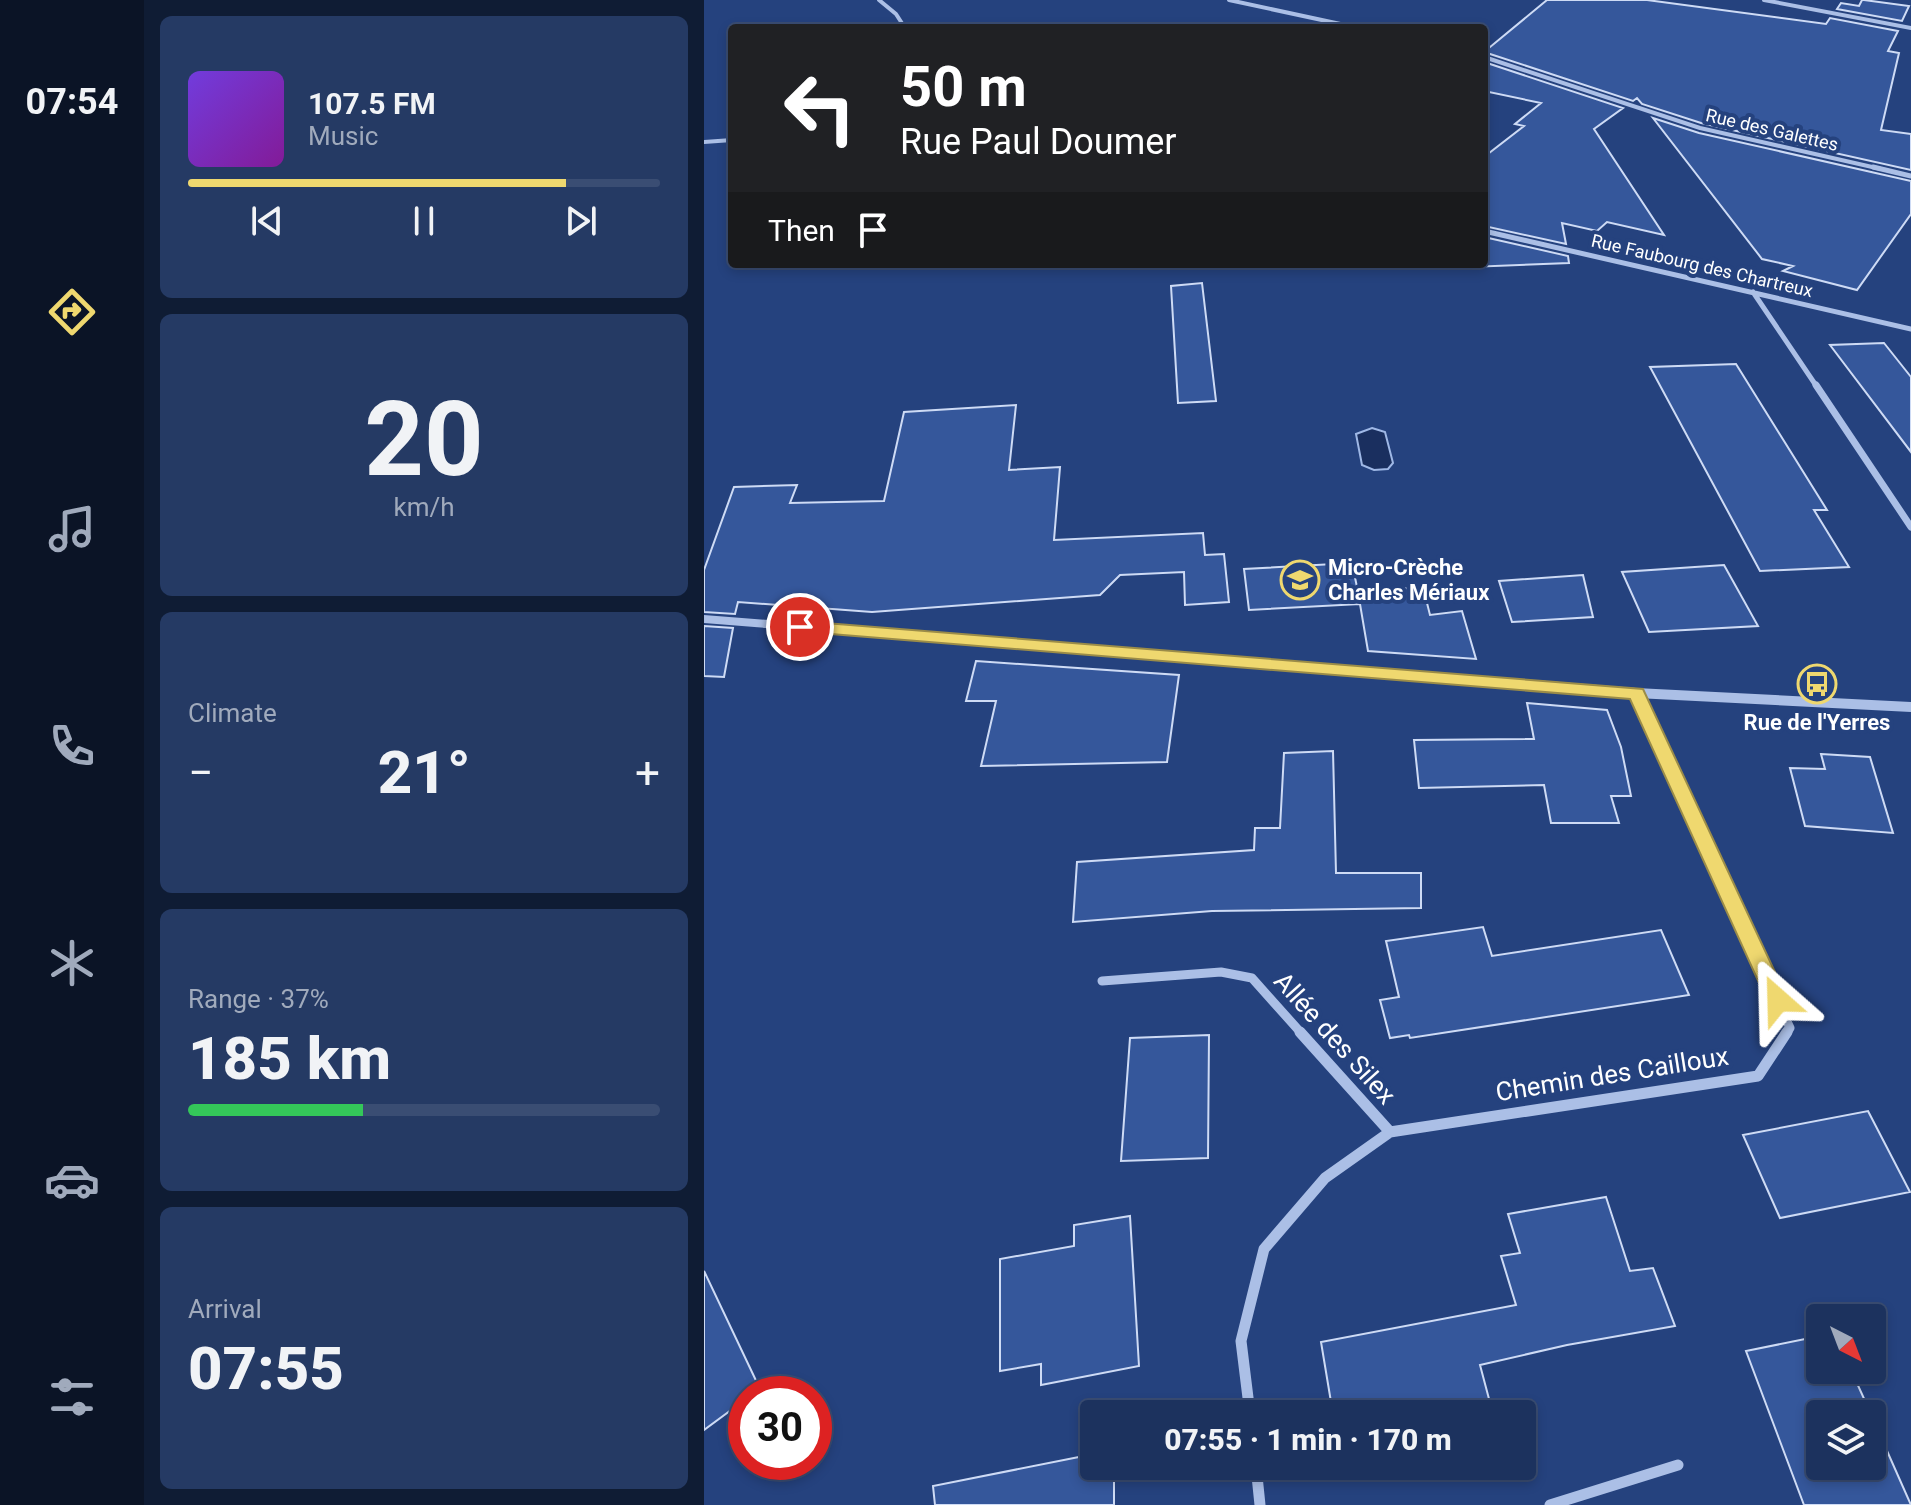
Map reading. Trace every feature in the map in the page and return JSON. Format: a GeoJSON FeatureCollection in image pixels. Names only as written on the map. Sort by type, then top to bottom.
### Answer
{"type":"FeatureCollection","features":[{"type":"Feature","properties":{"kind":"street"},"geometry":{"type":"LineString","coordinates":[[879,0],[902,24]]}},
{"type":"Feature","properties":{"kind":"street"},"geometry":{"type":"LineString","coordinates":[[1229,0],[1340,24]]}},
{"type":"Feature","properties":{"kind":"street"},"geometry":{"type":"LineString","coordinates":[[1764,0],[1911,28]]}},
{"type":"Feature","properties":{"kind":"street","name":"Rue des Galettes"},"geometry":{"type":"LineString","coordinates":[[1488,58],[1700,128],[1911,176]]}},
{"type":"Feature","properties":{"kind":"street"},"geometry":{"type":"LineString","coordinates":[[704,142],[728,140]]}},
{"type":"Feature","properties":{"kind":"street","name":"Rue Faubourg des Chartreux"},"geometry":{"type":"LineString","coordinates":[[1488,232],[1911,329]]}},
{"type":"Feature","properties":{"kind":"street"},"geometry":{"type":"LineString","coordinates":[[1752,292],[1911,527]]}},
{"type":"Feature","properties":{"kind":"street"},"geometry":{"type":"LineString","coordinates":[[704,619],[1636,693],[1911,707]]}},
{"type":"Feature","properties":{"kind":"street","name":"Chemin des Cailloux"},"geometry":{"type":"LineString","coordinates":[[1248,1400],[1241,1341],[1264,1249],[1325,1178],[1390,1132],[1758,1076],[1790,1028],[1636,693]]}},
{"type":"Feature","properties":{"kind":"street","name":"Allée des Silex"},"geometry":{"type":"LineString","coordinates":[[1102,981],[1221,972],[1252,978],[1390,1132]]}},
{"type":"Feature","properties":{"kind":"street"},"geometry":{"type":"LineString","coordinates":[[1550,1505],[1678,1465]]}},
{"type":"Feature","properties":{"kind":"street"},"geometry":{"type":"LineString","coordinates":[[1257,1480],[1260,1505]]}},
{"type":"Feature","properties":{"kind":"water"},"geometry":{"type":"Polygon","coordinates":[[[1372,428],[1385,432],[1393,463],[1388,469],[1374,470],[1362,465],[1356,434],[1372,428]]]}},
{"type":"Feature","properties":{"kind":"building"},"geometry":{"type":"Polygon","coordinates":[[[1547,0],[1647,0],[1826,24],[1830,18],[1898,31],[1888,51],[1899,53],[1881,130],[1911,134],[1911,170],[1701,123],[1642,104],[1637,98],[1633,101],[1488,53],[1488,49],[1547,0]]]}},
{"type":"Feature","properties":{"kind":"building"},"geometry":{"type":"Polygon","coordinates":[[[1862,0],[1909,6],[1902,21],[1837,9],[1841,3],[1859,6],[1862,0]]]}},
{"type":"Feature","properties":{"kind":"building"},"geometry":{"type":"Polygon","coordinates":[[[1488,63],[1623,108],[1594,129],[1664,235],[1607,222],[1597,231],[1562,223],[1566,244],[1488,227],[1488,154],[1524,126],[1515,124],[1541,103],[1488,92],[1488,63]]]}},
{"type":"Feature","properties":{"kind":"building"},"geometry":{"type":"Polygon","coordinates":[[[1653,118],[1699,133],[1911,181],[1911,214],[1857,290],[1783,271],[1793,266],[1762,259],[1653,118]]]}},
{"type":"Feature","properties":{"kind":"building"},"geometry":{"type":"Polygon","coordinates":[[[1488,238],[1568,256],[1569,263],[1488,266],[1488,238]]]}},
{"type":"Feature","properties":{"kind":"building"},"geometry":{"type":"Polygon","coordinates":[[[1202,283],[1216,401],[1178,403],[1171,286],[1202,283]]]}},
{"type":"Feature","properties":{"kind":"building"},"geometry":{"type":"Polygon","coordinates":[[[1884,343],[1911,377],[1911,452],[1830,345],[1884,343]]]}},
{"type":"Feature","properties":{"kind":"building"},"geometry":{"type":"Polygon","coordinates":[[[1736,364],[1827,510],[1814,510],[1849,567],[1760,571],[1650,367],[1736,364]]]}},
{"type":"Feature","properties":{"kind":"building"},"geometry":{"type":"Polygon","coordinates":[[[1016,405],[1009,470],[1060,467],[1054,540],[1203,533],[1205,555],[1224,554],[1229,602],[1185,605],[1184,572],[1120,575],[1100,595],[872,612],[738,602],[735,614],[704,612],[704,570],[734,487],[797,485],[790,503],[884,501],[904,412],[1016,405]]]}},
{"type":"Feature","properties":{"kind":"building"},"geometry":{"type":"Polygon","coordinates":[[[1352,563],[1358,592],[1423,587],[1430,615],[1462,611],[1476,659],[1368,651],[1360,604],[1249,610],[1244,569],[1352,563]]]}},
{"type":"Feature","properties":{"kind":"building"},"geometry":{"type":"Polygon","coordinates":[[[1724,565],[1758,626],[1649,632],[1622,572],[1724,565]]]}},
{"type":"Feature","properties":{"kind":"building"},"geometry":{"type":"Polygon","coordinates":[[[1583,575],[1593,617],[1512,622],[1499,581],[1583,575]]]}},
{"type":"Feature","properties":{"kind":"building"},"geometry":{"type":"Polygon","coordinates":[[[704,626],[733,628],[724,677],[704,676],[704,626]]]}},
{"type":"Feature","properties":{"kind":"building"},"geometry":{"type":"Polygon","coordinates":[[[976,661],[1179,675],[1167,762],[981,766],[996,701],[966,701],[976,661]]]}},
{"type":"Feature","properties":{"kind":"building"},"geometry":{"type":"Polygon","coordinates":[[[1527,703],[1607,710],[1621,747],[1631,796],[1611,796],[1619,823],[1551,823],[1544,785],[1419,788],[1414,740],[1534,739],[1527,703]]]}},
{"type":"Feature","properties":{"kind":"building"},"geometry":{"type":"Polygon","coordinates":[[[1333,751],[1336,873],[1421,873],[1421,908],[1212,911],[1073,922],[1077,862],[1254,850],[1255,828],[1280,828],[1284,753],[1333,751]]]}},
{"type":"Feature","properties":{"kind":"building"},"geometry":{"type":"Polygon","coordinates":[[[1821,754],[1870,757],[1893,833],[1805,826],[1790,768],[1825,769],[1821,754]]]}},
{"type":"Feature","properties":{"kind":"building"},"geometry":{"type":"Polygon","coordinates":[[[1483,927],[1492,956],[1661,930],[1689,995],[1410,1038],[1409,1035],[1390,1038],[1380,1000],[1399,997],[1386,941],[1483,927]]]}},
{"type":"Feature","properties":{"kind":"building"},"geometry":{"type":"Polygon","coordinates":[[[1209,1035],[1208,1158],[1121,1161],[1130,1038],[1209,1035]]]}},
{"type":"Feature","properties":{"kind":"building"},"geometry":{"type":"Polygon","coordinates":[[[1868,1111],[1910,1192],[1780,1218],[1743,1135],[1868,1111]]]}},
{"type":"Feature","properties":{"kind":"building"},"geometry":{"type":"Polygon","coordinates":[[[1606,1197],[1630,1271],[1653,1268],[1675,1326],[1567,1345],[1480,1365],[1489,1400],[1331,1400],[1321,1342],[1516,1305],[1501,1256],[1520,1253],[1508,1214],[1606,1197]]]}},
{"type":"Feature","properties":{"kind":"building"},"geometry":{"type":"Polygon","coordinates":[[[1130,1216],[1139,1366],[1041,1385],[1041,1364],[1000,1371],[1000,1259],[1074,1246],[1074,1225],[1130,1216]]]}},
{"type":"Feature","properties":{"kind":"building"},"geometry":{"type":"Polygon","coordinates":[[[704,1271],[754,1376],[728,1376],[728,1412],[704,1430],[704,1271]]]}},
{"type":"Feature","properties":{"kind":"building"},"geometry":{"type":"Polygon","coordinates":[[[1806,1339],[1806,1384],[1857,1384],[1865,1400],[1806,1400],[1806,1480],[1886,1480],[1886,1449],[1911,1505],[1804,1505],[1746,1351],[1806,1339]]]}},
{"type":"Feature","properties":{"kind":"building"},"geometry":{"type":"Polygon","coordinates":[[[1080,1457],[1080,1480],[1114,1480],[1114,1505],[935,1505],[933,1486],[1080,1457]]]}},
{"type":"Feature","properties":{"kind":"place","name":"Micro-Crèche Charles Mériaux"},"geometry":{"type":"Point","coordinates":[1300,580]}},
{"type":"Feature","properties":{"kind":"place","name":"Rue de l'Yerres"},"geometry":{"type":"Point","coordinates":[1817,684]}},
{"type":"Feature","properties":{"kind":"route"},"geometry":{"type":"LineString","coordinates":[[800,627],[1636,693],[1778,1000]]}}]}
